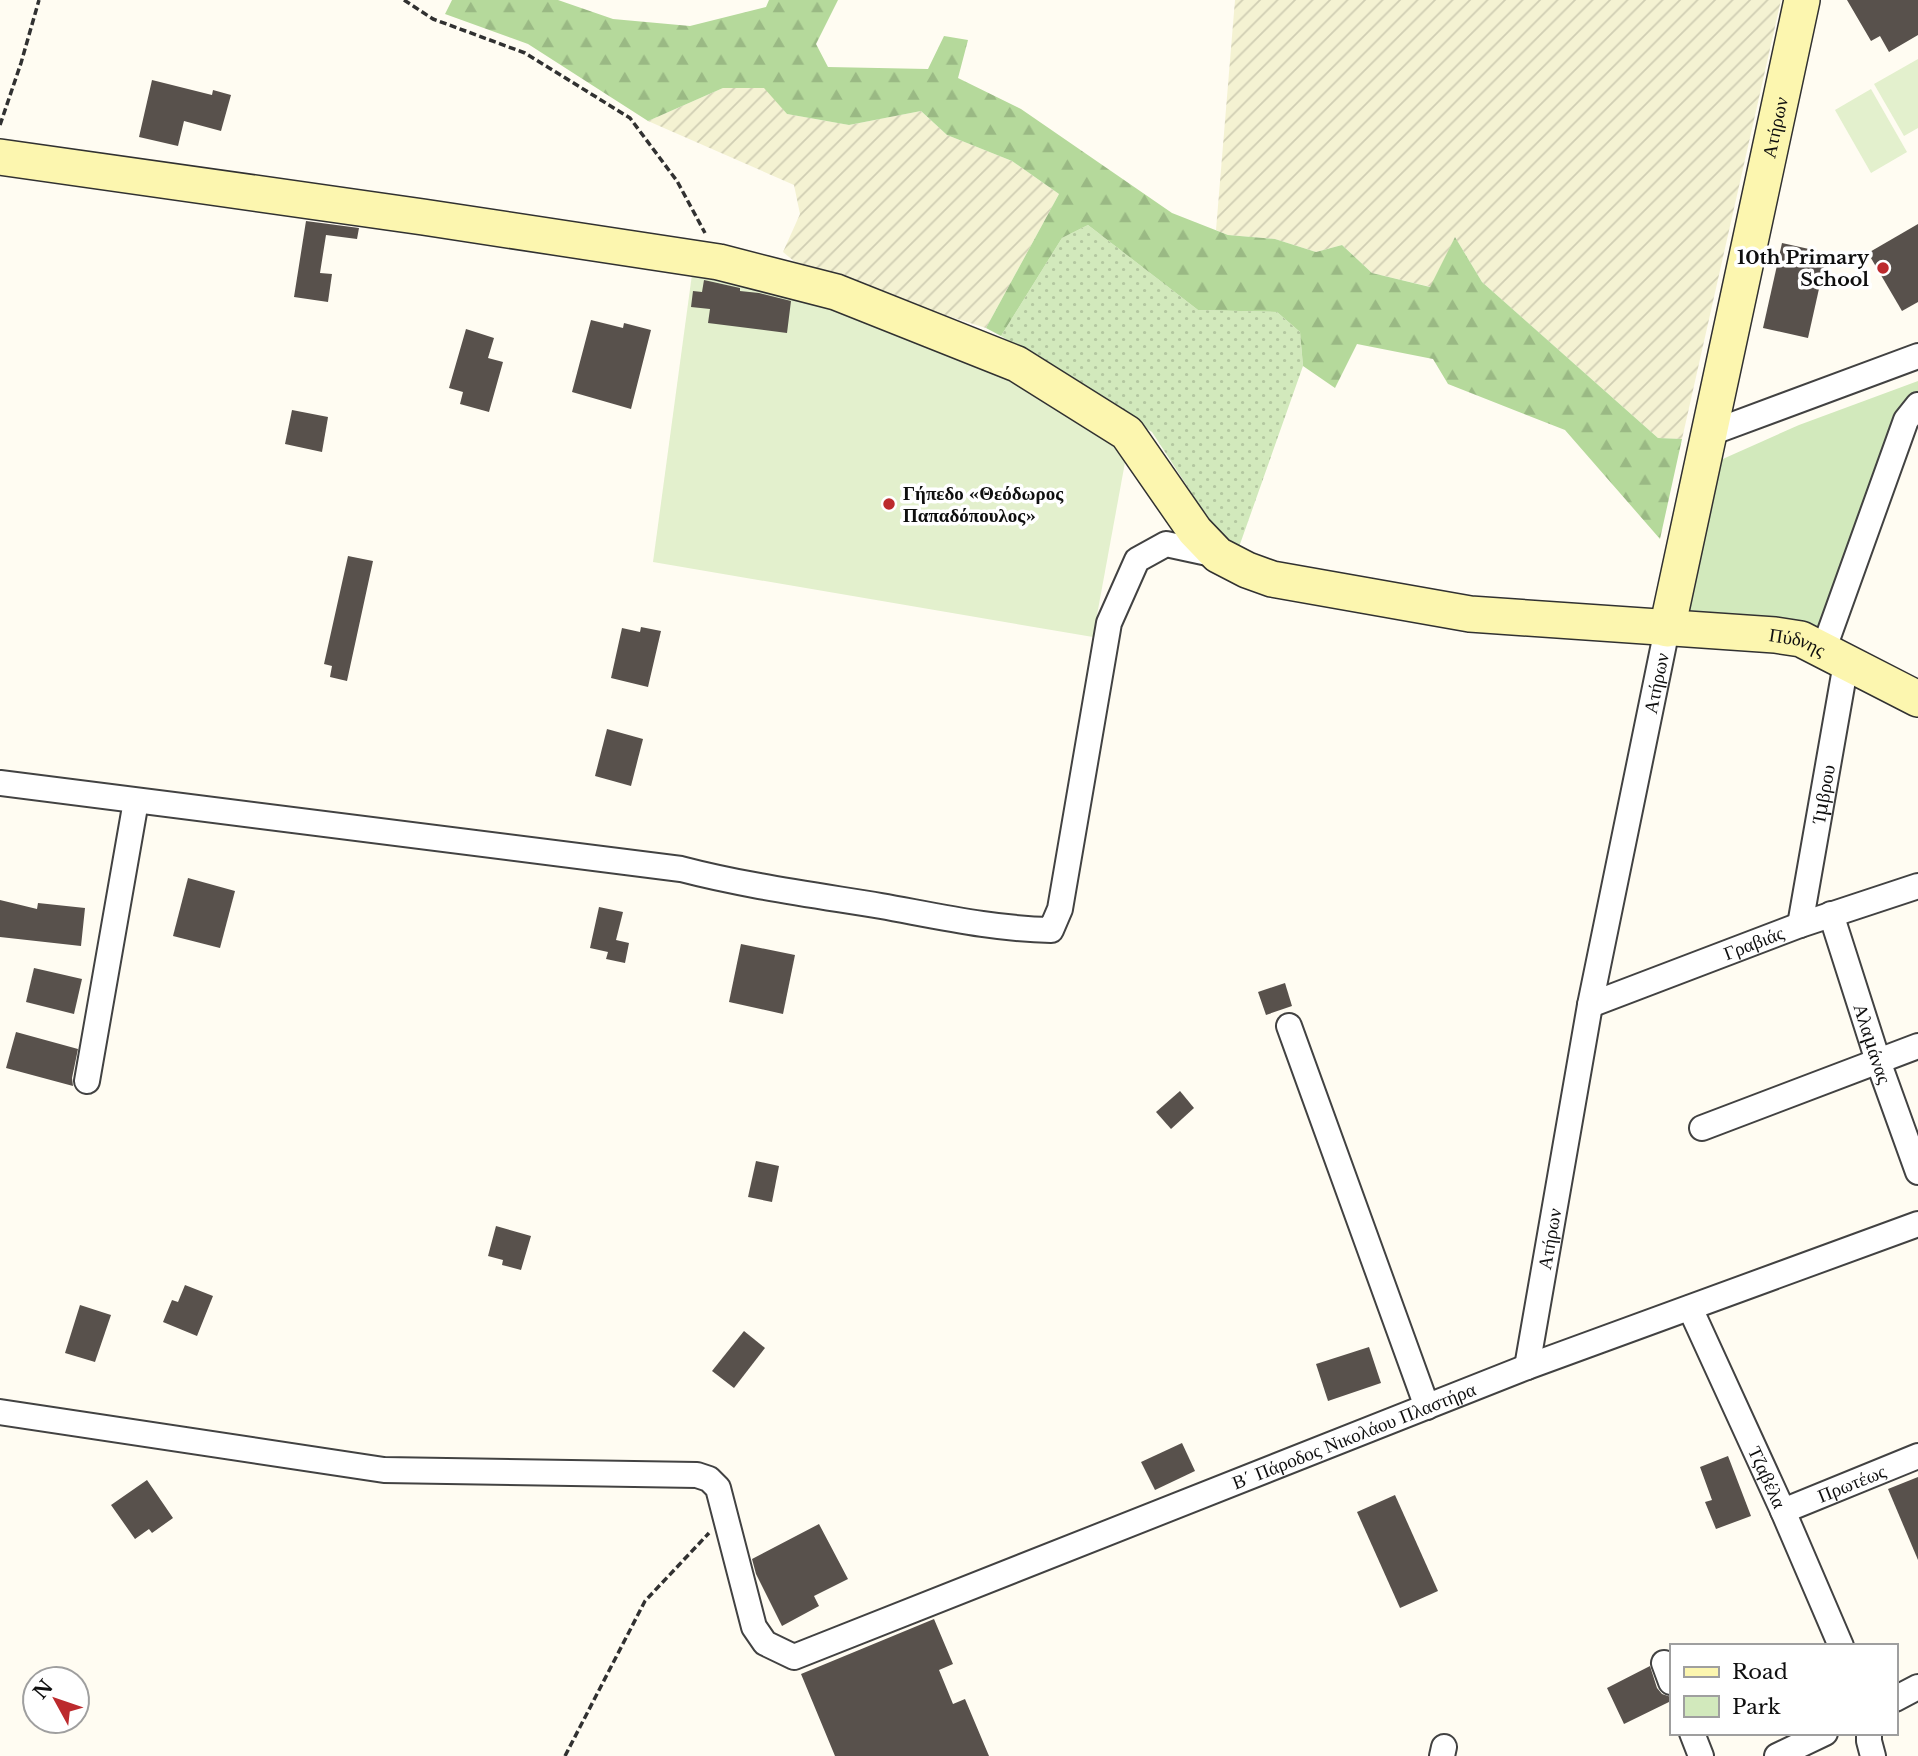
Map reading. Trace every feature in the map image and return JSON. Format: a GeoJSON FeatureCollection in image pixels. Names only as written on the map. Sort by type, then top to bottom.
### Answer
{"type":"FeatureCollection","features":[{"type":"Feature","properties":{"kind":"street","name":"Ατήρων"},"geometry":{"type":"LineString","coordinates":[[1527,1367],[1590,1005],[1667,628],[1802,0]]}},
{"type":"Feature","properties":{"kind":"street","name":"Πύδνης"},"geometry":{"type":"LineString","coordinates":[[0,157],[719,262],[836,292],[1017,364],[1127,433],[1195,531],[1218,555],[1247,570],[1272,579],[1470,614],[1801,639],[1918,699]]}},
{"type":"Feature","properties":{"kind":"street"},"geometry":{"type":"LineString","coordinates":[[1708,434],[1918,356]]}},
{"type":"Feature","properties":{"kind":"street","name":"Ίμβρου"},"geometry":{"type":"LineString","coordinates":[[1800,925],[1835,657],[1906,420],[1918,405]]}},
{"type":"Feature","properties":{"kind":"street"},"geometry":{"type":"LineString","coordinates":[[0,783],[681,869],[720,879],[977,923],[1017,929],[1051,930],[1060,909],[1094,702],[1109,623],[1114,610],[1137,560],[1166,544],[1218,555]]}},
{"type":"Feature","properties":{"kind":"street"},"geometry":{"type":"LineString","coordinates":[[87,1081],[136,801]]}},
{"type":"Feature","properties":{"kind":"street","name":"Γραβιάς"},"geometry":{"type":"LineString","coordinates":[[1590,1005],[1800,925],[1918,886]]}},
{"type":"Feature","properties":{"kind":"street","name":"Αλαμάνας"},"geometry":{"type":"LineString","coordinates":[[1831,914],[1878,1061],[1918,1172]]}},
{"type":"Feature","properties":{"kind":"street"},"geometry":{"type":"LineString","coordinates":[[1289,1026],[1427,1406]]}},
{"type":"Feature","properties":{"kind":"street"},"geometry":{"type":"LineString","coordinates":[[1702,1128],[1918,1046]]}},
{"type":"Feature","properties":{"kind":"street","name":"Β΄ Πάροδος Νικολάου Πλαστήρα"},"geometry":{"type":"LineString","coordinates":[[726,1516],[754,1628],[765,1643],[794,1657],[1527,1367],[1918,1224]]}},
{"type":"Feature","properties":{"kind":"street","name":"Τζαβέλα"},"geometry":{"type":"LineString","coordinates":[[1690,1308],[1840,1644]]}},
{"type":"Feature","properties":{"kind":"street"},"geometry":{"type":"LineString","coordinates":[[0,1412],[384,1470],[697,1475],[709,1479],[718,1488],[726,1516]]}},
{"type":"Feature","properties":{"kind":"street","name":"Πρωτέως"},"geometry":{"type":"LineString","coordinates":[[1783,1511],[1918,1457]]}},
{"type":"Feature","properties":{"kind":"street"},"geometry":{"type":"LineString","coordinates":[[1897,1698],[1918,1687]]}},
{"type":"Feature","properties":{"kind":"street"},"geometry":{"type":"LineString","coordinates":[[1693,1735],[1701,1756]]}},
{"type":"Feature","properties":{"kind":"street"},"geometry":{"type":"LineString","coordinates":[[1777,1756],[1821,1735]]}},
{"type":"Feature","properties":{"kind":"street"},"geometry":{"type":"LineString","coordinates":[[1869,1735],[1873,1756]]}},
{"type":"Feature","properties":{"kind":"path"},"geometry":{"type":"LineString","coordinates":[[0,125],[39,0]]}},
{"type":"Feature","properties":{"kind":"path"},"geometry":{"type":"LineString","coordinates":[[404,0],[433,19],[525,53],[630,118],[677,181],[719,262]]}},
{"type":"Feature","properties":{"kind":"path"},"geometry":{"type":"LineString","coordinates":[[565,1756],[645,1601],[726,1516]]}},
{"type":"Feature","properties":{"kind":"shaded area"},"geometry":{"type":"Polygon","coordinates":[[[1235,0],[1781,0],[1682,439],[1658,438],[1482,282],[1455,237],[1431,287],[1372,273],[1342,245],[1316,252],[1275,239],[1228,235],[1216,230],[1235,0]]]}},
{"type":"Feature","properties":{"kind":"shaded area"},"geometry":{"type":"Polygon","coordinates":[[[723,88],[765,88],[787,114],[849,125],[921,111],[947,135],[1012,161],[1059,194],[986,328],[807,272],[783,252],[800,214],[794,185],[648,121],[723,88]]]}},
{"type":"Feature","properties":{"kind":"green space"},"geometry":{"type":"Polygon","coordinates":[[[452,0],[558,0],[613,19],[690,26],[766,7],[769,0],[838,0],[816,44],[828,67],[928,69],[944,36],[968,40],[958,78],[1021,109],[1172,213],[1228,235],[1275,239],[1316,252],[1342,245],[1372,273],[1430,287],[1455,237],[1482,282],[1658,438],[1682,439],[1660,539],[1565,430],[1448,384],[1433,359],[1357,344],[1335,388],[1303,366],[1300,332],[1277,312],[1198,310],[1088,225],[1062,238],[1001,336],[986,328],[1059,194],[1012,161],[947,135],[921,111],[849,125],[787,114],[764,88],[723,88],[648,121],[528,44],[445,14],[452,0]]]}},
{"type":"Feature","properties":{"kind":"green space"},"geometry":{"type":"Polygon","coordinates":[[[1918,59],[1918,128],[1904,136],[1874,84],[1918,59]]]}},
{"type":"Feature","properties":{"kind":"green space"},"geometry":{"type":"Polygon","coordinates":[[[1871,89],[1907,152],[1871,173],[1835,110],[1871,89]]]}},
{"type":"Feature","properties":{"kind":"green space"},"geometry":{"type":"Polygon","coordinates":[[[1088,225],[1198,310],[1277,312],[1300,332],[1303,366],[1239,547],[1213,526],[1152,432],[1001,336],[1062,238],[1088,225]]]}},
{"type":"Feature","properties":{"kind":"green space","name":"Γήπεδο «Θεόδωρος Παπαδόπουλος»"},"geometry":{"type":"Polygon","coordinates":[[[693,267],[744,274],[1012,369],[1128,446],[1093,637],[653,562],[693,267]]]}},
{"type":"Feature","properties":{"kind":"green space"},"geometry":{"type":"Polygon","coordinates":[[[1918,381],[1918,398],[1822,641],[1681,615],[1716,462],[1799,425],[1918,381]]]}},
{"type":"Feature","properties":{"kind":"building"},"geometry":{"type":"Polygon","coordinates":[[[1847,0],[1918,0],[1918,35],[1889,52],[1880,36],[1871,41],[1847,0]]]}},
{"type":"Feature","properties":{"kind":"building"},"geometry":{"type":"Polygon","coordinates":[[[152,80],[212,95],[213,90],[231,95],[221,131],[184,121],[178,146],[139,137],[152,80]]]}},
{"type":"Feature","properties":{"kind":"building"},"geometry":{"type":"Polygon","coordinates":[[[306,221],[359,228],[357,239],[326,235],[320,273],[332,274],[328,302],[294,297],[306,221]]]}},
{"type":"Feature","properties":{"kind":"building"},"geometry":{"type":"Polygon","coordinates":[[[1918,224],[1918,302],[1902,311],[1868,253],[1918,224]]]}},
{"type":"Feature","properties":{"kind":"building"},"geometry":{"type":"Polygon","coordinates":[[[1782,243],[1827,253],[1808,338],[1763,328],[1782,243]]]}},
{"type":"Feature","properties":{"kind":"building"},"geometry":{"type":"Polygon","coordinates":[[[704,280],[740,288],[740,291],[791,301],[787,333],[708,323],[710,309],[691,307],[693,291],[702,292],[704,280]]]}},
{"type":"Feature","properties":{"kind":"building"},"geometry":{"type":"Polygon","coordinates":[[[591,320],[623,328],[624,323],[651,330],[631,409],[572,392],[591,320]]]}},
{"type":"Feature","properties":{"kind":"building"},"geometry":{"type":"Polygon","coordinates":[[[466,329],[494,338],[488,358],[503,362],[489,412],[460,404],[463,392],[449,388],[466,329]]]}},
{"type":"Feature","properties":{"kind":"building"},"geometry":{"type":"Polygon","coordinates":[[[292,410],[328,417],[322,452],[285,444],[292,410]]]}},
{"type":"Feature","properties":{"kind":"building"},"geometry":{"type":"Polygon","coordinates":[[[348,556],[373,561],[347,681],[330,677],[332,666],[324,664],[348,556]]]}},
{"type":"Feature","properties":{"kind":"building"},"geometry":{"type":"Polygon","coordinates":[[[641,627],[661,631],[648,687],[611,678],[622,628],[640,632],[641,627]]]}},
{"type":"Feature","properties":{"kind":"building"},"geometry":{"type":"Polygon","coordinates":[[[607,729],[643,739],[631,786],[595,776],[607,729]]]}},
{"type":"Feature","properties":{"kind":"building"},"geometry":{"type":"Polygon","coordinates":[[[188,878],[235,891],[220,948],[173,936],[188,878]]]}},
{"type":"Feature","properties":{"kind":"building"},"geometry":{"type":"Polygon","coordinates":[[[0,900],[37,909],[38,903],[85,908],[81,946],[0,937],[0,900]]]}},
{"type":"Feature","properties":{"kind":"building"},"geometry":{"type":"Polygon","coordinates":[[[599,907],[623,912],[616,940],[629,943],[625,963],[606,959],[608,952],[590,948],[599,907]]]}},
{"type":"Feature","properties":{"kind":"building"},"geometry":{"type":"Polygon","coordinates":[[[741,944],[795,955],[783,1014],[729,1002],[741,944]]]}},
{"type":"Feature","properties":{"kind":"building"},"geometry":{"type":"Polygon","coordinates":[[[34,968],[82,979],[74,1014],[26,1002],[34,968]]]}},
{"type":"Feature","properties":{"kind":"building"},"geometry":{"type":"Polygon","coordinates":[[[1285,983],[1292,1006],[1266,1015],[1258,992],[1285,983]]]}},
{"type":"Feature","properties":{"kind":"building"},"geometry":{"type":"Polygon","coordinates":[[[16,1032],[78,1049],[73,1086],[6,1068],[16,1032]]]}},
{"type":"Feature","properties":{"kind":"building"},"geometry":{"type":"Polygon","coordinates":[[[1180,1091],[1194,1108],[1171,1129],[1156,1112],[1180,1091]]]}},
{"type":"Feature","properties":{"kind":"building"},"geometry":{"type":"Polygon","coordinates":[[[756,1161],[779,1166],[772,1202],[748,1197],[756,1161]]]}},
{"type":"Feature","properties":{"kind":"building"},"geometry":{"type":"Polygon","coordinates":[[[496,1226],[531,1236],[521,1270],[502,1265],[503,1260],[488,1256],[496,1226]]]}},
{"type":"Feature","properties":{"kind":"building"},"geometry":{"type":"Polygon","coordinates":[[[185,1285],[213,1296],[197,1336],[163,1322],[172,1300],[178,1302],[185,1285]]]}},
{"type":"Feature","properties":{"kind":"building"},"geometry":{"type":"Polygon","coordinates":[[[80,1305],[111,1315],[95,1362],[65,1353],[80,1305]]]}},
{"type":"Feature","properties":{"kind":"building"},"geometry":{"type":"Polygon","coordinates":[[[744,1331],[765,1348],[734,1388],[712,1371],[744,1331]]]}},
{"type":"Feature","properties":{"kind":"building"},"geometry":{"type":"Polygon","coordinates":[[[1369,1347],[1381,1383],[1328,1401],[1316,1364],[1369,1347]]]}},
{"type":"Feature","properties":{"kind":"building"},"geometry":{"type":"Polygon","coordinates":[[[1182,1443],[1195,1471],[1155,1490],[1141,1462],[1182,1443]]]}},
{"type":"Feature","properties":{"kind":"building"},"geometry":{"type":"Polygon","coordinates":[[[1728,1456],[1751,1516],[1716,1529],[1705,1502],[1712,1500],[1700,1467],[1728,1456]]]}},
{"type":"Feature","properties":{"kind":"building"},"geometry":{"type":"Polygon","coordinates":[[[1918,1477],[1918,1560],[1888,1489],[1918,1477]]]}},
{"type":"Feature","properties":{"kind":"building"},"geometry":{"type":"Polygon","coordinates":[[[147,1480],[173,1518],[152,1533],[149,1529],[135,1539],[111,1505],[147,1480]]]}},
{"type":"Feature","properties":{"kind":"building"},"geometry":{"type":"Polygon","coordinates":[[[1395,1495],[1438,1591],[1400,1608],[1357,1512],[1395,1495]]]}},
{"type":"Feature","properties":{"kind":"building"},"geometry":{"type":"Polygon","coordinates":[[[819,1524],[848,1579],[814,1596],[819,1606],[782,1626],[756,1574],[752,1559],[819,1524]]]}},
{"type":"Feature","properties":{"kind":"building"},"geometry":{"type":"Polygon","coordinates":[[[934,1619],[953,1664],[939,1670],[953,1704],[965,1699],[989,1756],[835,1756],[801,1674],[934,1619]]]}},
{"type":"Feature","properties":{"kind":"building"},"geometry":{"type":"Polygon","coordinates":[[[1650,1666],[1657,1688],[1662,1694],[1670,1697],[1670,1701],[1624,1724],[1607,1688],[1650,1666]]]}},
{"type":"Feature","properties":{"kind":"place","name":"10th Primary School"},"geometry":{"type":"Point","coordinates":[1883,268]}},
{"type":"Feature","properties":{"kind":"place","name":"Γήπεδο «Θεόδωρος Παπαδόπουλος»"},"geometry":{"type":"Point","coordinates":[889,504]}}]}
